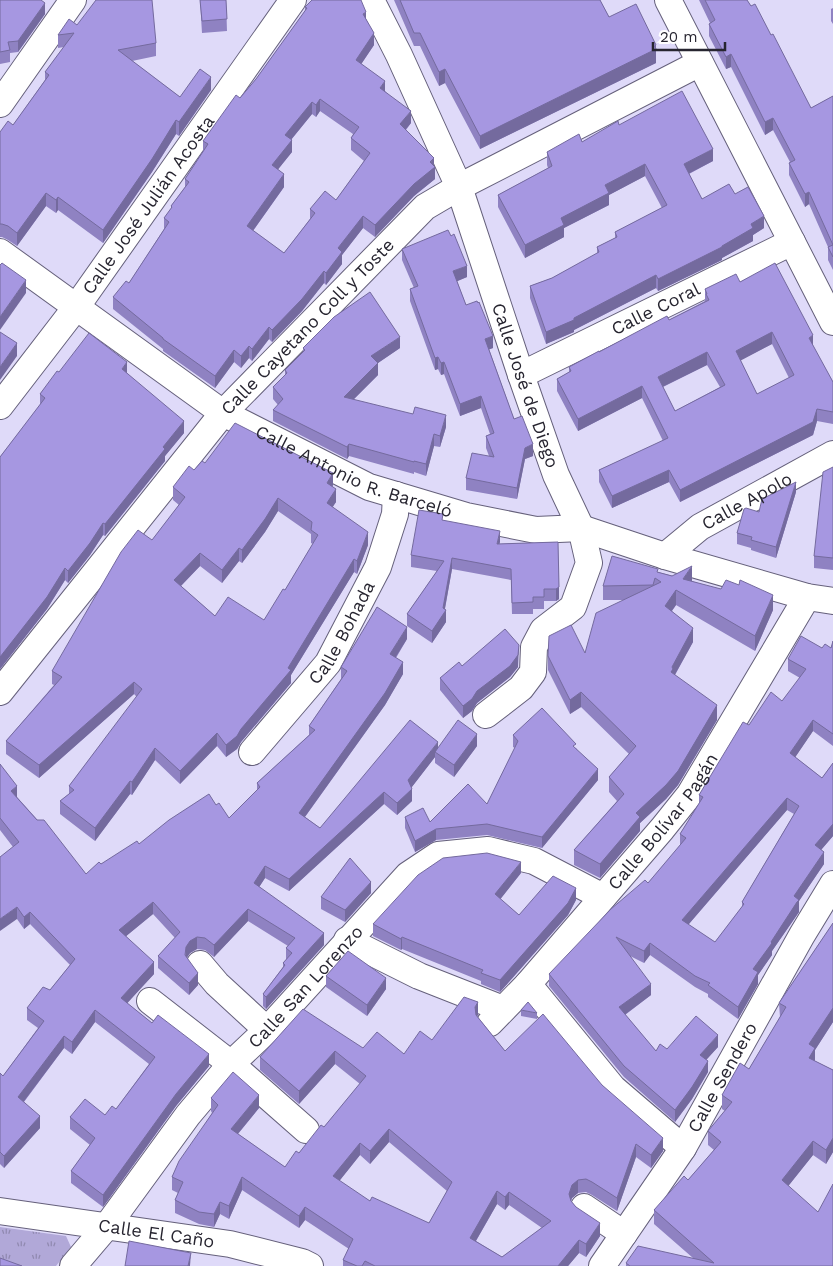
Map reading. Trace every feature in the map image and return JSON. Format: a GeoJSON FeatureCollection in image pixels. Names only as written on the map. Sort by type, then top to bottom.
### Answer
{"type":"FeatureCollection","features":[{"type":"Feature","properties":{"kind":"street"},"geometry":{"type":"LineString","coordinates":[[0,104],[73,0]]}},
{"type":"Feature","properties":{"kind":"street","name":"Calle José Julián Acosta"},"geometry":{"type":"LineString","coordinates":[[0,406],[77,306],[293,0]]}},
{"type":"Feature","properties":{"kind":"street","name":"Calle José de Diego"},"geometry":{"type":"LineString","coordinates":[[371,0],[399,55],[459,186],[520,376],[556,475],[581,528],[589,563],[573,607],[543,630],[534,647],[533,672],[521,688],[486,715]]}},
{"type":"Feature","properties":{"kind":"street"},"geometry":{"type":"LineString","coordinates":[[668,0],[833,322]]}},
{"type":"Feature","properties":{"kind":"street","name":"Calle Cayetano Coll y Toste"},"geometry":{"type":"LineString","coordinates":[[0,692],[224,413],[425,207],[459,186],[700,63]]}},
{"type":"Feature","properties":{"kind":"street","name":"Calle Coral"},"geometry":{"type":"LineString","coordinates":[[520,376],[792,242]]}},
{"type":"Feature","properties":{"kind":"street","name":"Calle Antonio R. Barceló"},"geometry":{"type":"LineString","coordinates":[[0,252],[224,413],[369,487],[466,516],[536,530],[581,528]]}},
{"type":"Feature","properties":{"kind":"street","name":"Calle Apolo"},"geometry":{"type":"LineString","coordinates":[[665,556],[700,527],[833,454]]}},
{"type":"Feature","properties":{"kind":"street","name":"Calle Bohada"},"geometry":{"type":"LineString","coordinates":[[252,752],[328,663],[378,568],[395,514],[396,494]]}},
{"type":"Feature","properties":{"kind":"street"},"geometry":{"type":"LineString","coordinates":[[581,528],[665,556],[807,597],[833,601]]}},
{"type":"Feature","properties":{"kind":"street","name":"Calle Bolívar Pagán"},"geometry":{"type":"LineString","coordinates":[[347,940],[496,1016],[528,984],[690,794],[807,597]]}},
{"type":"Feature","properties":{"kind":"street","name":"Calle San Lorenzo"},"geometry":{"type":"LineString","coordinates":[[77,1265],[188,1115],[231,1064],[267,1030],[408,875],[438,855],[488,850],[534,862],[603,897]]}},
{"type":"Feature","properties":{"kind":"street","name":"Calle Sendero"},"geometry":{"type":"LineString","coordinates":[[602,1266],[684,1148],[802,935],[833,884]]}},
{"type":"Feature","properties":{"kind":"street"},"geometry":{"type":"LineString","coordinates":[[200,964],[217,984],[267,1030]]}},
{"type":"Feature","properties":{"kind":"street"},"geometry":{"type":"LineString","coordinates":[[528,984],[613,1088],[684,1148]]}},
{"type":"Feature","properties":{"kind":"street"},"geometry":{"type":"LineString","coordinates":[[150,1001],[231,1064],[306,1130]]}},
{"type":"Feature","properties":{"kind":"street"},"geometry":{"type":"LineString","coordinates":[[584,1207],[624,1234]]}},
{"type":"Feature","properties":{"kind":"street","name":"Calle El Caño"},"geometry":{"type":"LineString","coordinates":[[0,1211],[230,1244],[302,1262],[310,1266]]}},
{"type":"Feature","properties":{"kind":"green space"},"geometry":{"type":"Polygon","coordinates":[[[0,1227],[66,1236],[71,1247],[56,1266],[11,1266],[0,1263],[0,1227]]]}},
{"type":"Feature","properties":{"kind":"building"},"geometry":{"type":"Polygon","coordinates":[[[0,0],[41,0],[45,3],[18,41],[8,42],[10,50],[0,52],[0,0]]]}},
{"type":"Feature","properties":{"kind":"building"},"geometry":{"type":"Polygon","coordinates":[[[96,0],[152,0],[156,43],[118,50],[180,97],[200,69],[211,77],[179,122],[176,120],[152,159],[103,230],[58,197],[56,200],[46,193],[17,233],[8,226],[0,224],[0,132],[8,121],[13,125],[49,75],[45,72],[74,33],[58,35],[69,19],[77,25],[96,0]]]}},
{"type":"Feature","properties":{"kind":"building"},"geometry":{"type":"Polygon","coordinates":[[[200,0],[226,0],[227,19],[202,21],[200,0]]]}},
{"type":"Feature","properties":{"kind":"building"},"geometry":{"type":"Polygon","coordinates":[[[312,0],[361,0],[366,12],[363,14],[374,33],[356,60],[385,81],[380,88],[411,111],[400,124],[434,158],[430,162],[435,167],[414,184],[375,225],[363,216],[338,248],[342,252],[302,299],[272,330],[269,327],[252,349],[249,346],[241,356],[234,350],[215,376],[163,339],[113,297],[126,281],[129,283],[169,222],[164,218],[189,182],[185,179],[208,144],[203,141],[236,95],[240,98],[256,79],[307,8],[305,7],[312,0]],[[320,99],[316,105],[312,102],[285,135],[292,140],[272,165],[284,174],[247,226],[284,253],[315,213],[310,209],[325,191],[336,200],[370,153],[351,138],[359,127],[320,99]]]}},
{"type":"Feature","properties":{"kind":"building"},"geometry":{"type":"Polygon","coordinates":[[[400,0],[600,0],[609,17],[636,4],[656,45],[656,49],[480,136],[445,69],[439,72],[420,33],[414,33],[400,0]]]}},
{"type":"Feature","properties":{"kind":"building"},"geometry":{"type":"Polygon","coordinates":[[[705,0],[747,0],[751,6],[755,4],[771,35],[773,34],[811,108],[833,96],[833,245],[809,192],[805,194],[789,163],[795,160],[773,118],[765,122],[731,54],[726,57],[709,24],[715,20],[705,0]]]}},
{"type":"Feature","properties":{"kind":"building"},"geometry":{"type":"Polygon","coordinates":[[[682,91],[713,149],[684,164],[702,199],[729,184],[735,194],[748,187],[764,216],[751,224],[753,228],[722,247],[658,279],[656,275],[574,318],[574,320],[546,332],[530,286],[552,278],[599,252],[597,247],[617,237],[615,232],[667,205],[645,164],[605,185],[609,193],[561,218],[564,225],[525,245],[498,195],[552,166],[547,152],[579,134],[582,142],[618,121],[619,125],[682,91]]]}},
{"type":"Feature","properties":{"kind":"building"},"geometry":{"type":"Polygon","coordinates":[[[448,230],[451,236],[454,234],[467,266],[453,271],[466,305],[479,302],[493,336],[485,339],[514,419],[522,416],[533,444],[525,448],[517,488],[466,478],[472,453],[494,457],[486,436],[494,433],[481,396],[460,404],[444,362],[441,363],[438,357],[435,358],[410,289],[418,286],[402,249],[448,230]]]}},
{"type":"Feature","properties":{"kind":"building"},"geometry":{"type":"Polygon","coordinates":[[[833,245],[833,257],[828,247],[833,245]]]}},
{"type":"Feature","properties":{"kind":"building"},"geometry":{"type":"Polygon","coordinates":[[[2,263],[26,280],[0,317],[0,265],[2,263]]]}},
{"type":"Feature","properties":{"kind":"building"},"geometry":{"type":"Polygon","coordinates":[[[775,263],[813,335],[809,338],[833,382],[833,412],[817,409],[813,422],[680,490],[669,470],[612,496],[599,470],[668,438],[642,386],[578,419],[557,379],[571,371],[569,367],[599,351],[667,316],[669,320],[709,300],[705,289],[736,274],[740,282],[775,263]],[[772,332],[736,351],[757,394],[794,375],[772,332]],[[707,352],[658,377],[675,411],[725,385],[707,352]]]}},
{"type":"Feature","properties":{"kind":"building"},"geometry":{"type":"Polygon","coordinates":[[[370,292],[400,337],[371,356],[378,363],[344,397],[413,414],[415,407],[446,415],[440,436],[434,434],[426,464],[349,444],[347,447],[273,410],[283,399],[273,387],[287,373],[285,370],[305,350],[303,348],[334,317],[370,292]]]}},
{"type":"Feature","properties":{"kind":"building"},"geometry":{"type":"Polygon","coordinates":[[[0,332],[17,343],[0,367],[0,332]]]}},
{"type":"Feature","properties":{"kind":"building"},"geometry":{"type":"Polygon","coordinates":[[[89,333],[127,362],[122,369],[184,421],[163,447],[165,449],[105,524],[103,523],[68,571],[65,568],[47,597],[0,657],[0,457],[45,398],[40,394],[89,333]]]}},
{"type":"Feature","properties":{"kind":"building"},"geometry":{"type":"Polygon","coordinates":[[[235,423],[333,473],[327,483],[336,489],[327,503],[368,532],[357,561],[354,559],[288,668],[291,670],[237,736],[226,745],[217,733],[180,771],[155,748],[132,782],[130,781],[95,828],[60,801],[74,790],[69,786],[142,689],[134,682],[39,765],[6,741],[62,677],[52,671],[121,552],[138,530],[152,540],[185,497],[173,487],[189,466],[194,470],[202,461],[205,463],[235,423]],[[278,498],[242,550],[239,548],[222,570],[200,553],[174,580],[215,616],[228,597],[264,620],[283,589],[285,590],[318,535],[311,530],[312,522],[278,498]]]}},
{"type":"Feature","properties":{"kind":"building"},"geometry":{"type":"Polygon","coordinates":[[[833,467],[833,558],[814,556],[823,472],[833,467]]]}},
{"type":"Feature","properties":{"kind":"building"},"geometry":{"type":"Polygon","coordinates":[[[796,482],[776,547],[751,540],[752,537],[737,533],[744,509],[759,512],[762,499],[796,482]]]}},
{"type":"Feature","properties":{"kind":"building"},"geometry":{"type":"Polygon","coordinates":[[[419,510],[443,514],[442,520],[500,531],[497,544],[558,542],[559,587],[556,589],[544,589],[544,597],[533,597],[533,602],[512,603],[511,569],[452,558],[443,608],[446,610],[432,631],[407,614],[444,561],[411,555],[419,510]]]}},
{"type":"Feature","properties":{"kind":"building"},"geometry":{"type":"Polygon","coordinates":[[[612,556],[658,569],[657,572],[672,576],[692,566],[683,579],[721,589],[726,580],[739,585],[740,580],[773,595],[755,636],[676,590],[665,606],[693,628],[671,672],[717,705],[678,771],[636,813],[640,817],[600,864],[574,850],[624,794],[609,777],[636,746],[581,692],[570,700],[548,656],[549,636],[571,625],[585,653],[596,613],[661,582],[655,578],[653,585],[603,586],[612,556]]]}},
{"type":"Feature","properties":{"kind":"building"},"geometry":{"type":"Polygon","coordinates":[[[377,607],[407,627],[390,654],[403,662],[385,693],[299,813],[320,828],[410,720],[438,742],[408,780],[412,789],[397,803],[384,792],[289,879],[265,866],[254,883],[324,933],[266,997],[263,994],[285,965],[283,963],[292,953],[286,948],[295,938],[248,909],[214,945],[205,938],[197,937],[190,941],[186,947],[185,955],[198,973],[189,983],[158,956],[180,932],[153,902],[119,930],[154,962],[121,998],[152,1023],[158,1015],[209,1054],[176,1094],[103,1195],[71,1171],[95,1138],[70,1117],[85,1099],[105,1115],[112,1106],[116,1109],[155,1057],[95,1010],[72,1042],[64,1036],[18,1097],[40,1116],[4,1156],[0,1152],[0,1073],[3,1076],[44,1021],[27,1008],[43,987],[50,990],[75,959],[30,912],[24,917],[17,907],[0,919],[0,857],[19,842],[0,818],[0,764],[17,786],[11,791],[37,820],[44,820],[86,874],[99,862],[101,864],[137,841],[139,844],[169,820],[209,794],[216,805],[219,803],[229,818],[260,787],[257,783],[315,730],[309,726],[347,671],[341,667],[377,607]]]}},
{"type":"Feature","properties":{"kind":"building"},"geometry":{"type":"Polygon","coordinates":[[[505,629],[519,645],[518,655],[510,666],[477,691],[472,699],[463,706],[440,678],[459,662],[462,666],[505,629]]]}},
{"type":"Feature","properties":{"kind":"building"},"geometry":{"type":"Polygon","coordinates":[[[801,636],[822,648],[825,644],[831,648],[833,641],[833,734],[813,720],[790,753],[822,778],[833,763],[833,824],[815,845],[824,852],[794,896],[799,900],[753,969],[758,972],[738,1007],[708,985],[710,983],[695,976],[650,943],[644,951],[616,937],[651,984],[619,1007],[656,1051],[660,1044],[667,1049],[696,1016],[718,1035],[700,1055],[708,1061],[675,1110],[624,1066],[549,974],[611,909],[645,880],[648,883],[686,838],[680,834],[703,797],[699,795],[743,722],[749,725],[771,692],[782,701],[806,669],[788,659],[801,636]],[[787,798],[682,920],[715,942],[744,904],[742,902],[799,806],[787,798]]]}},
{"type":"Feature","properties":{"kind":"building"},"geometry":{"type":"Polygon","coordinates":[[[542,708],[576,744],[573,746],[598,769],[542,837],[487,824],[436,829],[415,841],[405,817],[423,808],[430,822],[468,784],[487,804],[518,741],[513,735],[542,708]]]}},
{"type":"Feature","properties":{"kind":"building"},"geometry":{"type":"Polygon","coordinates":[[[458,720],[477,734],[454,765],[435,752],[458,720]]]}},
{"type":"Feature","properties":{"kind":"building"},"geometry":{"type":"Polygon","coordinates":[[[487,853],[521,862],[495,894],[519,915],[553,876],[576,888],[568,903],[500,980],[481,973],[483,970],[402,937],[401,939],[373,924],[418,875],[443,858],[487,853]]]}},
{"type":"Feature","properties":{"kind":"building"},"geometry":{"type":"Polygon","coordinates":[[[350,858],[371,882],[345,910],[321,897],[350,858]]]}},
{"type":"Feature","properties":{"kind":"building"},"geometry":{"type":"Polygon","coordinates":[[[833,923],[833,1008],[809,1044],[815,1048],[809,1058],[833,1070],[833,1138],[826,1150],[813,1141],[782,1180],[818,1212],[833,1184],[833,1266],[630,1266],[626,1263],[638,1246],[714,1263],[654,1210],[684,1176],[688,1180],[721,1142],[708,1131],[732,1102],[722,1095],[740,1063],[749,1069],[786,1007],[779,1003],[833,923]]]}},
{"type":"Feature","properties":{"kind":"building"},"geometry":{"type":"Polygon","coordinates":[[[348,951],[386,978],[367,1005],[326,976],[348,951]]]}},
{"type":"Feature","properties":{"kind":"building"},"geometry":{"type":"Polygon","coordinates":[[[464,997],[478,1002],[475,1007],[476,1015],[505,1051],[543,1014],[602,1085],[663,1138],[651,1155],[636,1144],[617,1198],[586,1179],[578,1180],[572,1185],[569,1194],[571,1201],[576,1207],[600,1223],[586,1244],[579,1240],[558,1266],[375,1266],[365,1261],[362,1266],[357,1266],[343,1260],[353,1239],[305,1207],[299,1216],[242,1177],[229,1206],[220,1202],[214,1214],[199,1212],[175,1200],[183,1182],[172,1177],[179,1161],[218,1105],[211,1098],[233,1072],[259,1095],[231,1129],[285,1167],[296,1151],[299,1153],[321,1125],[324,1127],[366,1076],[335,1051],[299,1091],[260,1057],[303,1009],[363,1048],[377,1032],[404,1054],[420,1031],[432,1040],[464,997]],[[389,1129],[370,1151],[360,1143],[333,1176],[370,1201],[372,1197],[429,1223],[452,1182],[389,1129]],[[497,1191],[470,1238],[502,1257],[551,1221],[509,1192],[505,1197],[497,1191]]]}},
{"type":"Feature","properties":{"kind":"building"},"geometry":{"type":"Polygon","coordinates":[[[528,1002],[537,1013],[521,1010],[528,1002]]]}},
{"type":"Feature","properties":{"kind":"building"},"geometry":{"type":"Polygon","coordinates":[[[129,1241],[191,1253],[188,1266],[125,1266],[129,1241]]]}},
{"type":"Feature","properties":{"kind":"building"},"geometry":{"type":"Polygon","coordinates":[[[0,1258],[22,1266],[0,1266],[0,1258]]]}}]}
